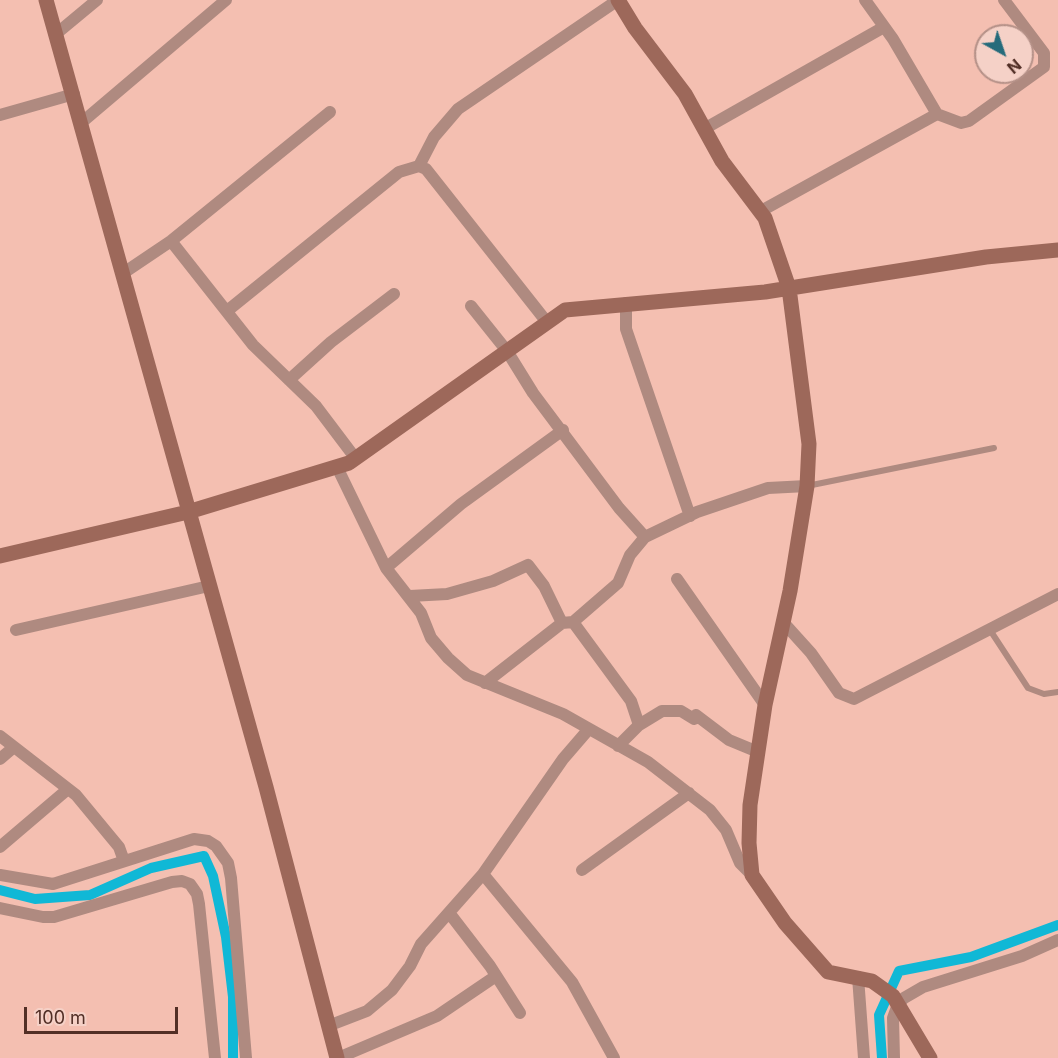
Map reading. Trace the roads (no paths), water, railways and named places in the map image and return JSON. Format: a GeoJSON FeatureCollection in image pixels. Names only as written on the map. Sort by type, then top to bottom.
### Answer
{"type":"FeatureCollection","features":[{"type":"Feature","properties":{"kind":"street"},"geometry":{"type":"LineString","coordinates":[[46,0],[266,787],[337,1058],[437,1016],[496,976]]}},
{"type":"Feature","properties":{"kind":"street"},"geometry":{"type":"LineString","coordinates":[[56,33],[97,0]]}},
{"type":"Feature","properties":{"kind":"street"},"geometry":{"type":"LineString","coordinates":[[81,123],[226,0]]}},
{"type":"Feature","properties":{"kind":"street"},"geometry":{"type":"LineString","coordinates":[[419,166],[434,137],[458,109],[618,0],[635,28],[685,94],[722,160],[765,218],[789,288],[809,444],[807,486],[783,622],[765,705],[750,805],[749,843],[752,875]]}},
{"type":"Feature","properties":{"kind":"street"},"geometry":{"type":"LineString","coordinates":[[865,0],[938,114],[961,123],[969,121],[1044,67],[1044,53],[1004,0]]}},
{"type":"Feature","properties":{"kind":"street"},"geometry":{"type":"LineString","coordinates":[[705,129],[884,27]]}},
{"type":"Feature","properties":{"kind":"street"},"geometry":{"type":"LineString","coordinates":[[0,115],[74,94]]}},
{"type":"Feature","properties":{"kind":"street"},"geometry":{"type":"LineString","coordinates":[[122,274],[171,241],[330,112]]}},
{"type":"Feature","properties":{"kind":"street"},"geometry":{"type":"LineString","coordinates":[[761,211],[938,114]]}},
{"type":"Feature","properties":{"kind":"street"},"geometry":{"type":"LineString","coordinates":[[227,311],[399,172],[419,166],[426,169],[546,321]]}},
{"type":"Feature","properties":{"kind":"street"},"geometry":{"type":"LineString","coordinates":[[171,241],[253,345],[316,406],[356,459]]}},
{"type":"Feature","properties":{"kind":"street"},"geometry":{"type":"LineString","coordinates":[[0,556],[188,512],[337,467],[356,459],[546,321],[565,310],[789,288],[986,257],[1058,250]]}},
{"type":"Feature","properties":{"kind":"street"},"geometry":{"type":"LineString","coordinates":[[289,380],[331,342],[394,294]]}},
{"type":"Feature","properties":{"kind":"street"},"geometry":{"type":"LineString","coordinates":[[626,303],[626,329],[690,516]]}},
{"type":"Feature","properties":{"kind":"street"},"geometry":{"type":"LineString","coordinates":[[471,306],[507,351],[533,393],[563,430],[618,508],[645,537]]}},
{"type":"Feature","properties":{"kind":"street"},"geometry":{"type":"LineString","coordinates":[[386,568],[461,504],[563,430]]}},
{"type":"Feature","properties":{"kind":"street"},"geometry":{"type":"LineString","coordinates":[[337,467],[386,568],[422,613],[431,638],[448,658],[467,675],[518,693],[563,714],[648,762],[710,810],[726,830],[740,863],[752,875],[785,923],[828,972],[865,979],[895,1000],[930,1058]]}},
{"type":"Feature","properties":{"kind":"street"},"geometry":{"type":"LineString","coordinates":[[485,683],[618,583],[630,555],[645,537],[690,516],[768,488],[807,486]]}},
{"type":"Feature","properties":{"kind":"street"},"geometry":{"type":"LineString","coordinates":[[410,596],[447,594],[493,581],[528,565],[567,623],[631,701],[639,725]]}},
{"type":"Feature","properties":{"kind":"street"},"geometry":{"type":"LineString","coordinates":[[677,579],[765,705]]}},
{"type":"Feature","properties":{"kind":"street"},"geometry":{"type":"LineString","coordinates":[[16,630],[209,586]]}},
{"type":"Feature","properties":{"kind":"street"},"geometry":{"type":"LineString","coordinates":[[783,622],[811,653],[839,693],[854,699],[1058,594]]}},
{"type":"Feature","properties":{"kind":"street"},"geometry":{"type":"LineString","coordinates":[[618,746],[639,725],[669,709],[695,717],[729,740],[758,752]]}},
{"type":"Feature","properties":{"kind":"street"},"geometry":{"type":"LineString","coordinates":[[328,1026],[368,1011],[392,990],[410,966],[421,944],[450,914],[483,873],[563,759],[588,730]]}},
{"type":"Feature","properties":{"kind":"street"},"geometry":{"type":"LineString","coordinates":[[0,736],[68,789],[122,854]]}},
{"type":"Feature","properties":{"kind":"street"},"geometry":{"type":"LineString","coordinates":[[0,759],[14,747]]}},
{"type":"Feature","properties":{"kind":"street"},"geometry":{"type":"LineString","coordinates":[[0,847],[68,789]]}},
{"type":"Feature","properties":{"kind":"street"},"geometry":{"type":"LineString","coordinates":[[582,870],[689,793]]}},
{"type":"Feature","properties":{"kind":"street"},"geometry":{"type":"LineString","coordinates":[[0,875],[53,885],[122,854],[194,839],[208,841],[222,852],[231,878],[246,1058]]}},
{"type":"Feature","properties":{"kind":"street"},"geometry":{"type":"LineString","coordinates":[[483,873],[572,982],[614,1058]]}},
{"type":"Feature","properties":{"kind":"street"},"geometry":{"type":"LineString","coordinates":[[0,908],[43,917],[54,917],[172,882],[182,881],[190,884],[197,894],[199,904],[215,1058]]}},
{"type":"Feature","properties":{"kind":"street"},"geometry":{"type":"LineString","coordinates":[[450,914],[520,1013]]}},
{"type":"Feature","properties":{"kind":"street"},"geometry":{"type":"LineString","coordinates":[[895,1000],[923,987],[1022,956],[1058,940]]}},
{"type":"Feature","properties":{"kind":"street"},"geometry":{"type":"LineString","coordinates":[[864,1058],[865,979]]}},
{"type":"Feature","properties":{"kind":"street"},"geometry":{"type":"LineString","coordinates":[[894,1058],[895,1000]]}},
{"type":"Feature","properties":{"kind":"lane"},"geometry":{"type":"LineString","coordinates":[[807,486],[994,448]]}},
{"type":"Feature","properties":{"kind":"lane"},"geometry":{"type":"LineString","coordinates":[[990,630],[1028,688],[1034,693],[1056,693],[1058,701]]}},
{"type":"Feature","properties":{"kind":"waterway"},"geometry":{"type":"LineString","coordinates":[[0,890],[35,899],[90,895],[151,868],[204,856],[213,876],[226,937],[233,997],[233,1058]]}},
{"type":"Feature","properties":{"kind":"waterway"},"geometry":{"type":"LineString","coordinates":[[882,1058],[879,1015],[899,971],[971,957],[1058,925]]}}]}
